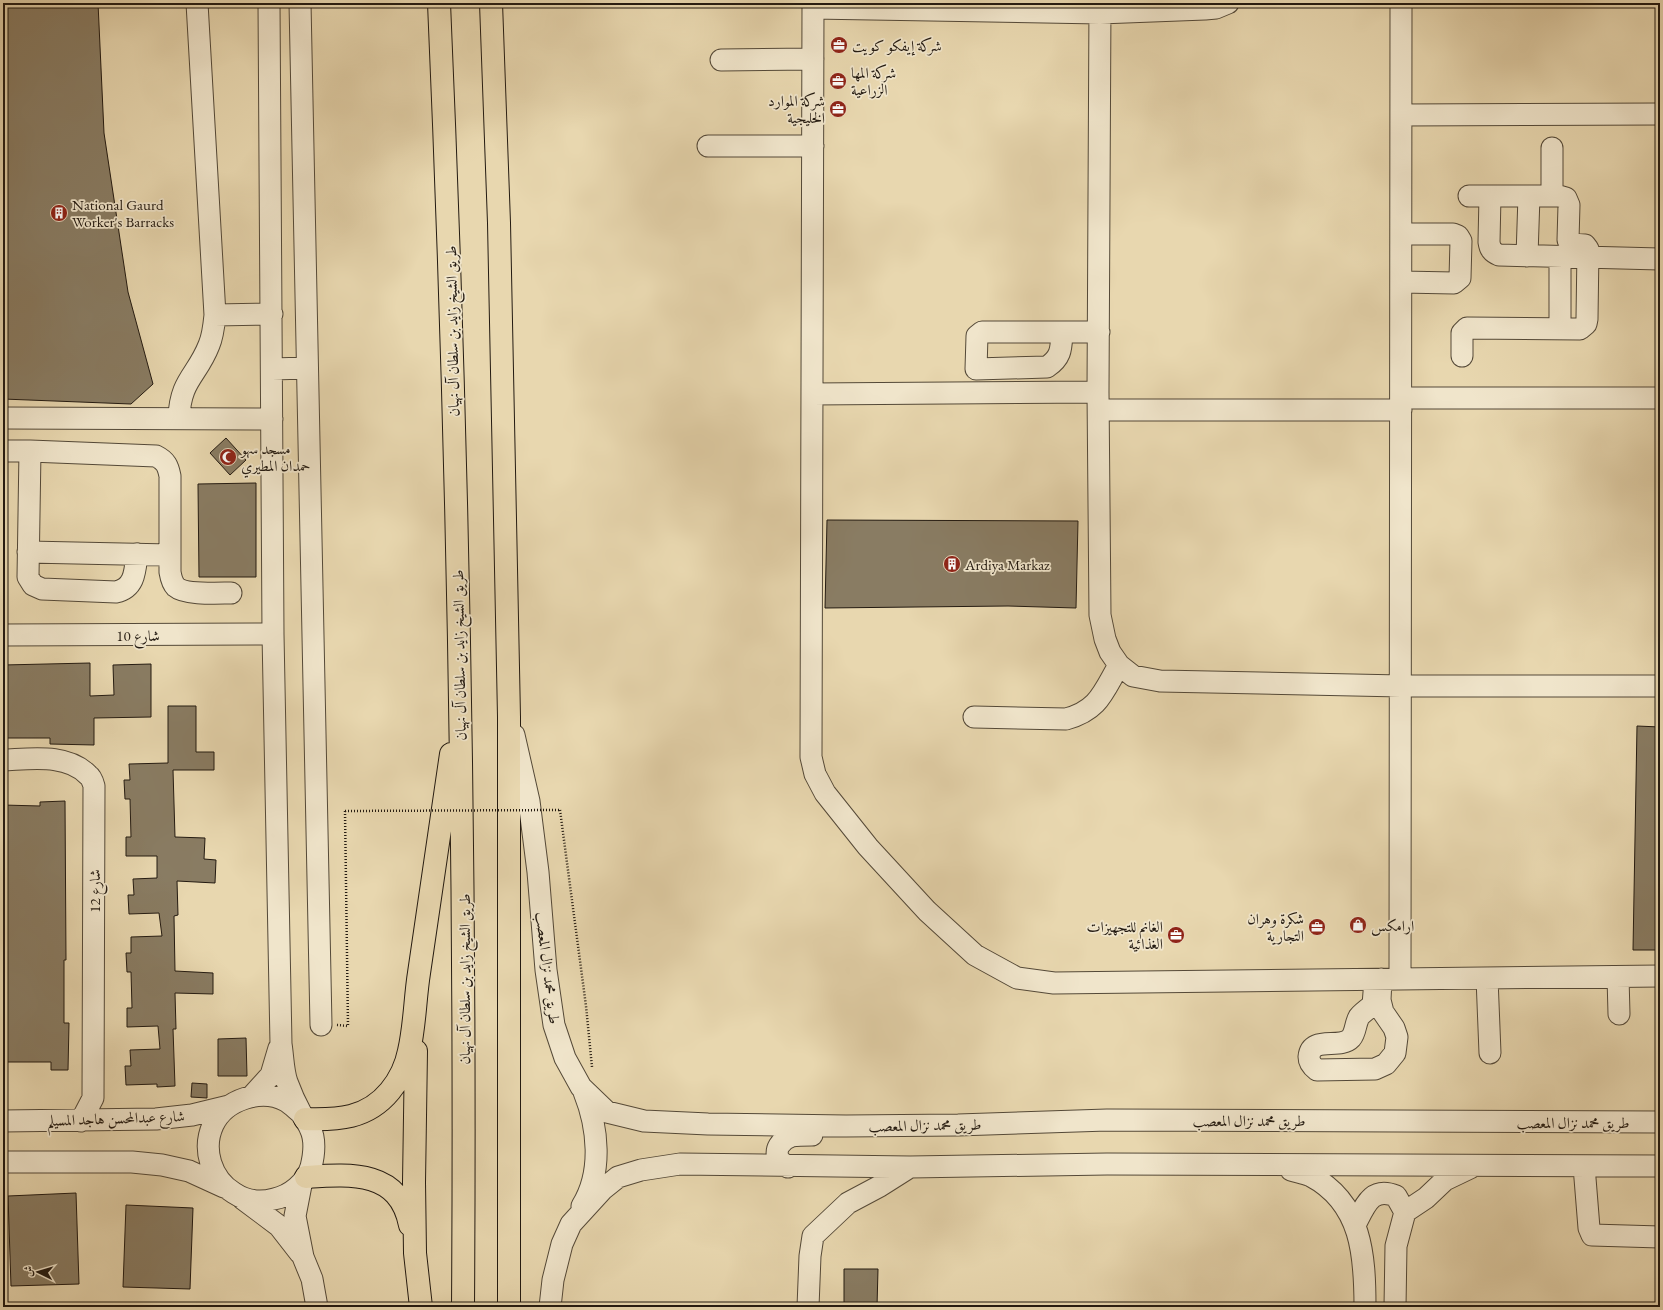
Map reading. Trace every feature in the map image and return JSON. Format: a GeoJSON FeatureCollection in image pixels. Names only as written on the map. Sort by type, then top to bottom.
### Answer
{"type":"FeatureCollection","features":[{"type":"Feature","properties":{"kind":"highway","name":"طريق الشيخ زايد بن سلطان آل نهيان"},"geometry":{"type":"LineString","coordinates":[[439,3],[449,224],[463,821],[463,1307]]}},
{"type":"Feature","properties":{"kind":"highway"},"geometry":{"type":"LineString","coordinates":[[491,3],[499,223],[510,717],[509,1307]]}},
{"type":"Feature","properties":{"kind":"highway"},"geometry":{"type":"LineString","coordinates":[[303,1116],[343,1119],[360,1114],[390,1092],[402,1074],[410,1051],[418,976],[460,695]]}},
{"type":"Feature","properties":{"kind":"highway"},"geometry":{"type":"LineString","coordinates":[[415,1253],[414,1116],[418,976]]}},
{"type":"Feature","properties":{"kind":"highway"},"geometry":{"type":"LineString","coordinates":[[304,1181],[350,1175],[367,1178],[392,1190],[401,1200],[408,1216],[415,1253],[421,1307]]}},
{"type":"Feature","properties":{"kind":"street"},"geometry":{"type":"LineString","coordinates":[[179,418],[180,400],[183,391],[210,344],[215,315],[197,3]]}},
{"type":"Feature","properties":{"kind":"street"},"geometry":{"type":"LineString","coordinates":[[269,3],[273,634],[281,1044],[287,1081],[303,1116],[311,1129],[314,1148],[311,1168],[304,1181],[295,1216],[303,1257],[312,1279],[317,1307]]}},
{"type":"Feature","properties":{"kind":"street"},"geometry":{"type":"LineString","coordinates":[[300,3],[321,1025]]}},
{"type":"Feature","properties":{"kind":"street"},"geometry":{"type":"LineString","coordinates":[[1228,3],[1211,8],[813,6],[811,757],[815,774],[825,793],[868,847],[927,912],[975,954],[1017,978],[1054,983],[1660,976]]}},
{"type":"Feature","properties":{"kind":"street"},"geometry":{"type":"LineString","coordinates":[[1385,979],[1373,1005],[1359,1017],[1351,1038],[1344,1043],[1322,1044],[1315,1046],[1311,1050],[1309,1059],[1312,1066],[1317,1070],[1375,1069],[1386,1064],[1395,1053],[1397,1037],[1394,1028],[1383,1012],[1380,1000],[1385,979],[1401,686],[1401,3]]}},
{"type":"Feature","properties":{"kind":"street"},"geometry":{"type":"LineString","coordinates":[[1100,8],[1098,401],[1100,615],[1105,639],[1110,652],[1119,665],[1133,676],[1160,681],[1401,686],[1660,686]]}},
{"type":"Feature","properties":{"kind":"street"},"geometry":{"type":"LineString","coordinates":[[721,60],[813,59]]}},
{"type":"Feature","properties":{"kind":"street"},"geometry":{"type":"LineString","coordinates":[[1401,115],[1660,114]]}},
{"type":"Feature","properties":{"kind":"street"},"geometry":{"type":"LineString","coordinates":[[708,146],[813,146]]}},
{"type":"Feature","properties":{"kind":"street"},"geometry":{"type":"LineString","coordinates":[[1552,148],[1552,196]]}},
{"type":"Feature","properties":{"kind":"street"},"geometry":{"type":"LineString","coordinates":[[1462,356],[1462,334],[1467,328],[1580,329],[1586,324],[1588,253],[1585,245],[1572,244],[1568,242],[1568,201],[1563,196],[1469,196]]}},
{"type":"Feature","properties":{"kind":"street"},"geometry":{"type":"LineString","coordinates":[[1490,196],[1490,248],[1494,253],[1499,255],[1560,256],[1588,253],[1660,251]]}},
{"type":"Feature","properties":{"kind":"street"},"geometry":{"type":"LineString","coordinates":[[1527,256],[1529,196]]}},
{"type":"Feature","properties":{"kind":"street"},"geometry":{"type":"LineString","coordinates":[[1401,234],[1453,234],[1458,236],[1461,241],[1460,278],[1458,282],[1401,282]]}},
{"type":"Feature","properties":{"kind":"street"},"geometry":{"type":"LineString","coordinates":[[1588,253],[1660,260]]}},
{"type":"Feature","properties":{"kind":"street"},"geometry":{"type":"LineString","coordinates":[[1560,256],[1560,329]]}},
{"type":"Feature","properties":{"kind":"street"},"geometry":{"type":"LineString","coordinates":[[215,315],[272,314]]}},
{"type":"Feature","properties":{"kind":"street"},"geometry":{"type":"LineString","coordinates":[[975,393],[977,336],[982,332],[1099,332]]}},
{"type":"Feature","properties":{"kind":"street"},"geometry":{"type":"LineString","coordinates":[[976,369],[1047,367],[1055,362],[1060,354],[1062,332]]}},
{"type":"Feature","properties":{"kind":"street"},"geometry":{"type":"LineString","coordinates":[[272,369],[307,368]]}},
{"type":"Feature","properties":{"kind":"street"},"geometry":{"type":"LineString","coordinates":[[812,394],[975,393],[1098,401],[1401,404],[1660,398]]}},
{"type":"Feature","properties":{"kind":"street"},"geometry":{"type":"LineString","coordinates":[[3,418],[272,419]]}},
{"type":"Feature","properties":{"kind":"street"},"geometry":{"type":"LineString","coordinates":[[68,418],[68,452]]}},
{"type":"Feature","properties":{"kind":"street"},"geometry":{"type":"LineString","coordinates":[[3,451],[156,456],[163,459],[168,466],[170,476],[170,572],[173,582],[178,588],[187,591],[231,593]]}},
{"type":"Feature","properties":{"kind":"street"},"geometry":{"type":"LineString","coordinates":[[30,451],[28,552],[28,577],[30,582],[38,588],[116,592],[126,588],[133,580],[138,554]]}},
{"type":"Feature","properties":{"kind":"street"},"geometry":{"type":"LineString","coordinates":[[28,552],[170,555]]}},
{"type":"Feature","properties":{"kind":"street","name":"شارع 10"},"geometry":{"type":"LineString","coordinates":[[3,635],[273,634]]}},
{"type":"Feature","properties":{"kind":"street"},"geometry":{"type":"LineString","coordinates":[[974,717],[1066,719],[1080,715],[1097,703],[1119,665]]}},
{"type":"Feature","properties":{"kind":"street","name":"طريق محمد نزال المعصب"},"geometry":{"type":"LineString","coordinates":[[510,717],[529,801],[538,872],[546,970],[554,1025],[565,1058],[581,1087],[607,1112],[644,1121],[723,1124],[958,1125],[1107,1120],[1660,1122]]}},
{"type":"Feature","properties":{"kind":"street","name":"شارع 12"},"geometry":{"type":"LineString","coordinates":[[3,760],[54,759],[69,763],[89,775],[94,786],[93,1098],[81,1121]]}},
{"type":"Feature","properties":{"kind":"street"},"geometry":{"type":"LineString","coordinates":[[1618,977],[1619,1014]]}},
{"type":"Feature","properties":{"kind":"street"},"geometry":{"type":"LineString","coordinates":[[1487,978],[1490,1053]]}},
{"type":"Feature","properties":{"kind":"street"},"geometry":{"type":"LineString","coordinates":[[252,1096],[271,1075],[281,1044]]}},
{"type":"Feature","properties":{"kind":"street"},"geometry":{"type":"LineString","coordinates":[[550,1307],[553,1280],[562,1244],[571,1224],[586,1198],[592,1181],[596,1157],[595,1127],[591,1109],[581,1087]]}},
{"type":"Feature","properties":{"kind":"street"},"geometry":{"type":"LineString","coordinates":[[225,1188],[213,1170],[208,1147],[214,1124],[228,1106],[252,1096],[270,1096],[287,1102],[303,1116]]}},
{"type":"Feature","properties":{"kind":"street","name":"شارع 12"},"geometry":{"type":"LineString","coordinates":[[93,1098],[106,1121]]}},
{"type":"Feature","properties":{"kind":"street","name":"شارع عبدالمحسن هاجد المسيلم"},"geometry":{"type":"LineString","coordinates":[[3,1121],[106,1121],[156,1119],[192,1115],[228,1106]]}},
{"type":"Feature","properties":{"kind":"street"},"geometry":{"type":"LineString","coordinates":[[788,1166],[780,1160],[778,1152],[780,1145],[785,1140],[793,1136],[888,1136],[958,1125]]}},
{"type":"Feature","properties":{"kind":"street"},"geometry":{"type":"LineString","coordinates":[[3,1162],[132,1162],[162,1165],[189,1171],[225,1188],[243,1199],[279,1226],[303,1257]]}},
{"type":"Feature","properties":{"kind":"street"},"geometry":{"type":"LineString","coordinates":[[571,1224],[603,1189],[618,1177],[641,1170],[680,1164],[910,1167],[1107,1164],[1660,1166]]}},
{"type":"Feature","properties":{"kind":"street"},"geometry":{"type":"LineString","coordinates":[[1273,1164],[1310,1175],[1328,1187],[1344,1204],[1356,1225],[1362,1246],[1365,1307]]}},
{"type":"Feature","properties":{"kind":"street"},"geometry":{"type":"LineString","coordinates":[[1395,1307],[1396,1246],[1405,1212],[1426,1198],[1445,1180],[1475,1166]]}},
{"type":"Feature","properties":{"kind":"street"},"geometry":{"type":"LineString","coordinates":[[1584,1166],[1589,1228],[1592,1235],[1660,1237]]}},
{"type":"Feature","properties":{"kind":"street"},"geometry":{"type":"LineString","coordinates":[[808,1307],[810,1256],[813,1236],[848,1203],[880,1186],[910,1167]]}},
{"type":"Feature","properties":{"kind":"street"},"geometry":{"type":"LineString","coordinates":[[243,1199],[264,1202],[284,1197],[304,1181]]}},
{"type":"Feature","properties":{"kind":"street"},"geometry":{"type":"LineString","coordinates":[[1356,1225],[1365,1203],[1373,1196],[1383,1193],[1396,1196],[1405,1212]]}},
{"type":"Feature","properties":{"kind":"path"},"geometry":{"type":"LineString","coordinates":[[348,1026],[345,811],[560,810],[586,1006],[592,1068]]}},
{"type":"Feature","properties":{"kind":"building","name":"National Gaurd Worker's Barracks"},"geometry":{"type":"Polygon","coordinates":[[[3,3],[98,3],[104,133],[128,292],[153,384],[131,404],[3,399],[3,3]]]}},
{"type":"Feature","properties":{"kind":"building","name":"مسجد سهو حمدان المطيري"},"geometry":{"type":"Polygon","coordinates":[[[226,438],[246,460],[230,475],[210,453],[226,438]]]}},
{"type":"Feature","properties":{"kind":"building"},"geometry":{"type":"Polygon","coordinates":[[[256,483],[256,577],[199,577],[198,484],[256,483]]]}},
{"type":"Feature","properties":{"kind":"building","name":"Ardiya Markaz"},"geometry":{"type":"Polygon","coordinates":[[[827,520],[1078,521],[1076,608],[1008,606],[825,608],[827,520]]]}},
{"type":"Feature","properties":{"kind":"building"},"geometry":{"type":"Polygon","coordinates":[[[90,663],[90,696],[114,695],[113,665],[151,664],[151,717],[94,718],[94,745],[50,744],[50,738],[3,738],[3,665],[90,663]]]}},
{"type":"Feature","properties":{"kind":"building"},"geometry":{"type":"Polygon","coordinates":[[[168,706],[196,706],[196,752],[214,752],[214,770],[173,770],[175,837],[205,838],[204,859],[216,860],[215,883],[177,881],[178,915],[174,916],[175,971],[213,973],[213,994],[175,993],[176,1029],[173,1029],[175,1086],[157,1087],[157,1084],[126,1085],[125,1066],[131,1066],[130,1050],[160,1049],[158,1026],[127,1027],[127,1008],[132,1008],[131,972],[127,972],[126,953],[131,953],[131,937],[162,936],[159,913],[129,914],[128,895],[134,895],[133,879],[157,878],[157,856],[126,856],[126,837],[131,837],[130,799],[125,799],[124,780],[130,780],[129,764],[168,763],[168,706]]]}},
{"type":"Feature","properties":{"kind":"building"},"geometry":{"type":"Polygon","coordinates":[[[1637,726],[1660,727],[1660,950],[1633,950],[1637,726]]]}},
{"type":"Feature","properties":{"kind":"building"},"geometry":{"type":"Polygon","coordinates":[[[65,801],[66,960],[64,960],[64,1023],[69,1023],[68,1070],[51,1070],[51,1062],[3,1062],[3,805],[40,806],[40,802],[65,801]]]}},
{"type":"Feature","properties":{"kind":"building"},"geometry":{"type":"Polygon","coordinates":[[[246,1038],[247,1076],[218,1076],[218,1039],[246,1038]]]}},
{"type":"Feature","properties":{"kind":"building"},"geometry":{"type":"Polygon","coordinates":[[[192,1083],[207,1084],[207,1098],[191,1097],[192,1083]]]}},
{"type":"Feature","properties":{"kind":"building"},"geometry":{"type":"Polygon","coordinates":[[[76,1193],[79,1284],[11,1286],[8,1196],[76,1193]]]}},
{"type":"Feature","properties":{"kind":"building"},"geometry":{"type":"Polygon","coordinates":[[[126,1205],[193,1208],[190,1289],[123,1287],[126,1205]]]}},
{"type":"Feature","properties":{"kind":"building"},"geometry":{"type":"Polygon","coordinates":[[[844,1269],[878,1269],[877,1307],[844,1307],[844,1269]]]}},
{"type":"Feature","properties":{"kind":"place","name":"شركة إيفكو كويت"},"geometry":{"type":"Point","coordinates":[839,45]}},
{"type":"Feature","properties":{"kind":"place","name":"شركة المها الزراعية"},"geometry":{"type":"Point","coordinates":[838,81]}},
{"type":"Feature","properties":{"kind":"place","name":"شركة الموارد الخليجية"},"geometry":{"type":"Point","coordinates":[838,109]}},
{"type":"Feature","properties":{"kind":"place","name":"National Gaurd Worker's Barracks"},"geometry":{"type":"Point","coordinates":[59,213]}},
{"type":"Feature","properties":{"kind":"place","name":"مسجد سهو حمدان المطيري"},"geometry":{"type":"Point","coordinates":[228,457]}},
{"type":"Feature","properties":{"kind":"place","name":"Ardiya Markaz"},"geometry":{"type":"Point","coordinates":[952,564]}},
{"type":"Feature","properties":{"kind":"place","name":"ارامكس"},"geometry":{"type":"Point","coordinates":[1358,925]}},
{"type":"Feature","properties":{"kind":"place","name":"شكرة وهران التجارية"},"geometry":{"type":"Point","coordinates":[1317,927]}},
{"type":"Feature","properties":{"kind":"place","name":"الغانم للتجهيزات الغذائية"},"geometry":{"type":"Point","coordinates":[1176,935]}}]}
